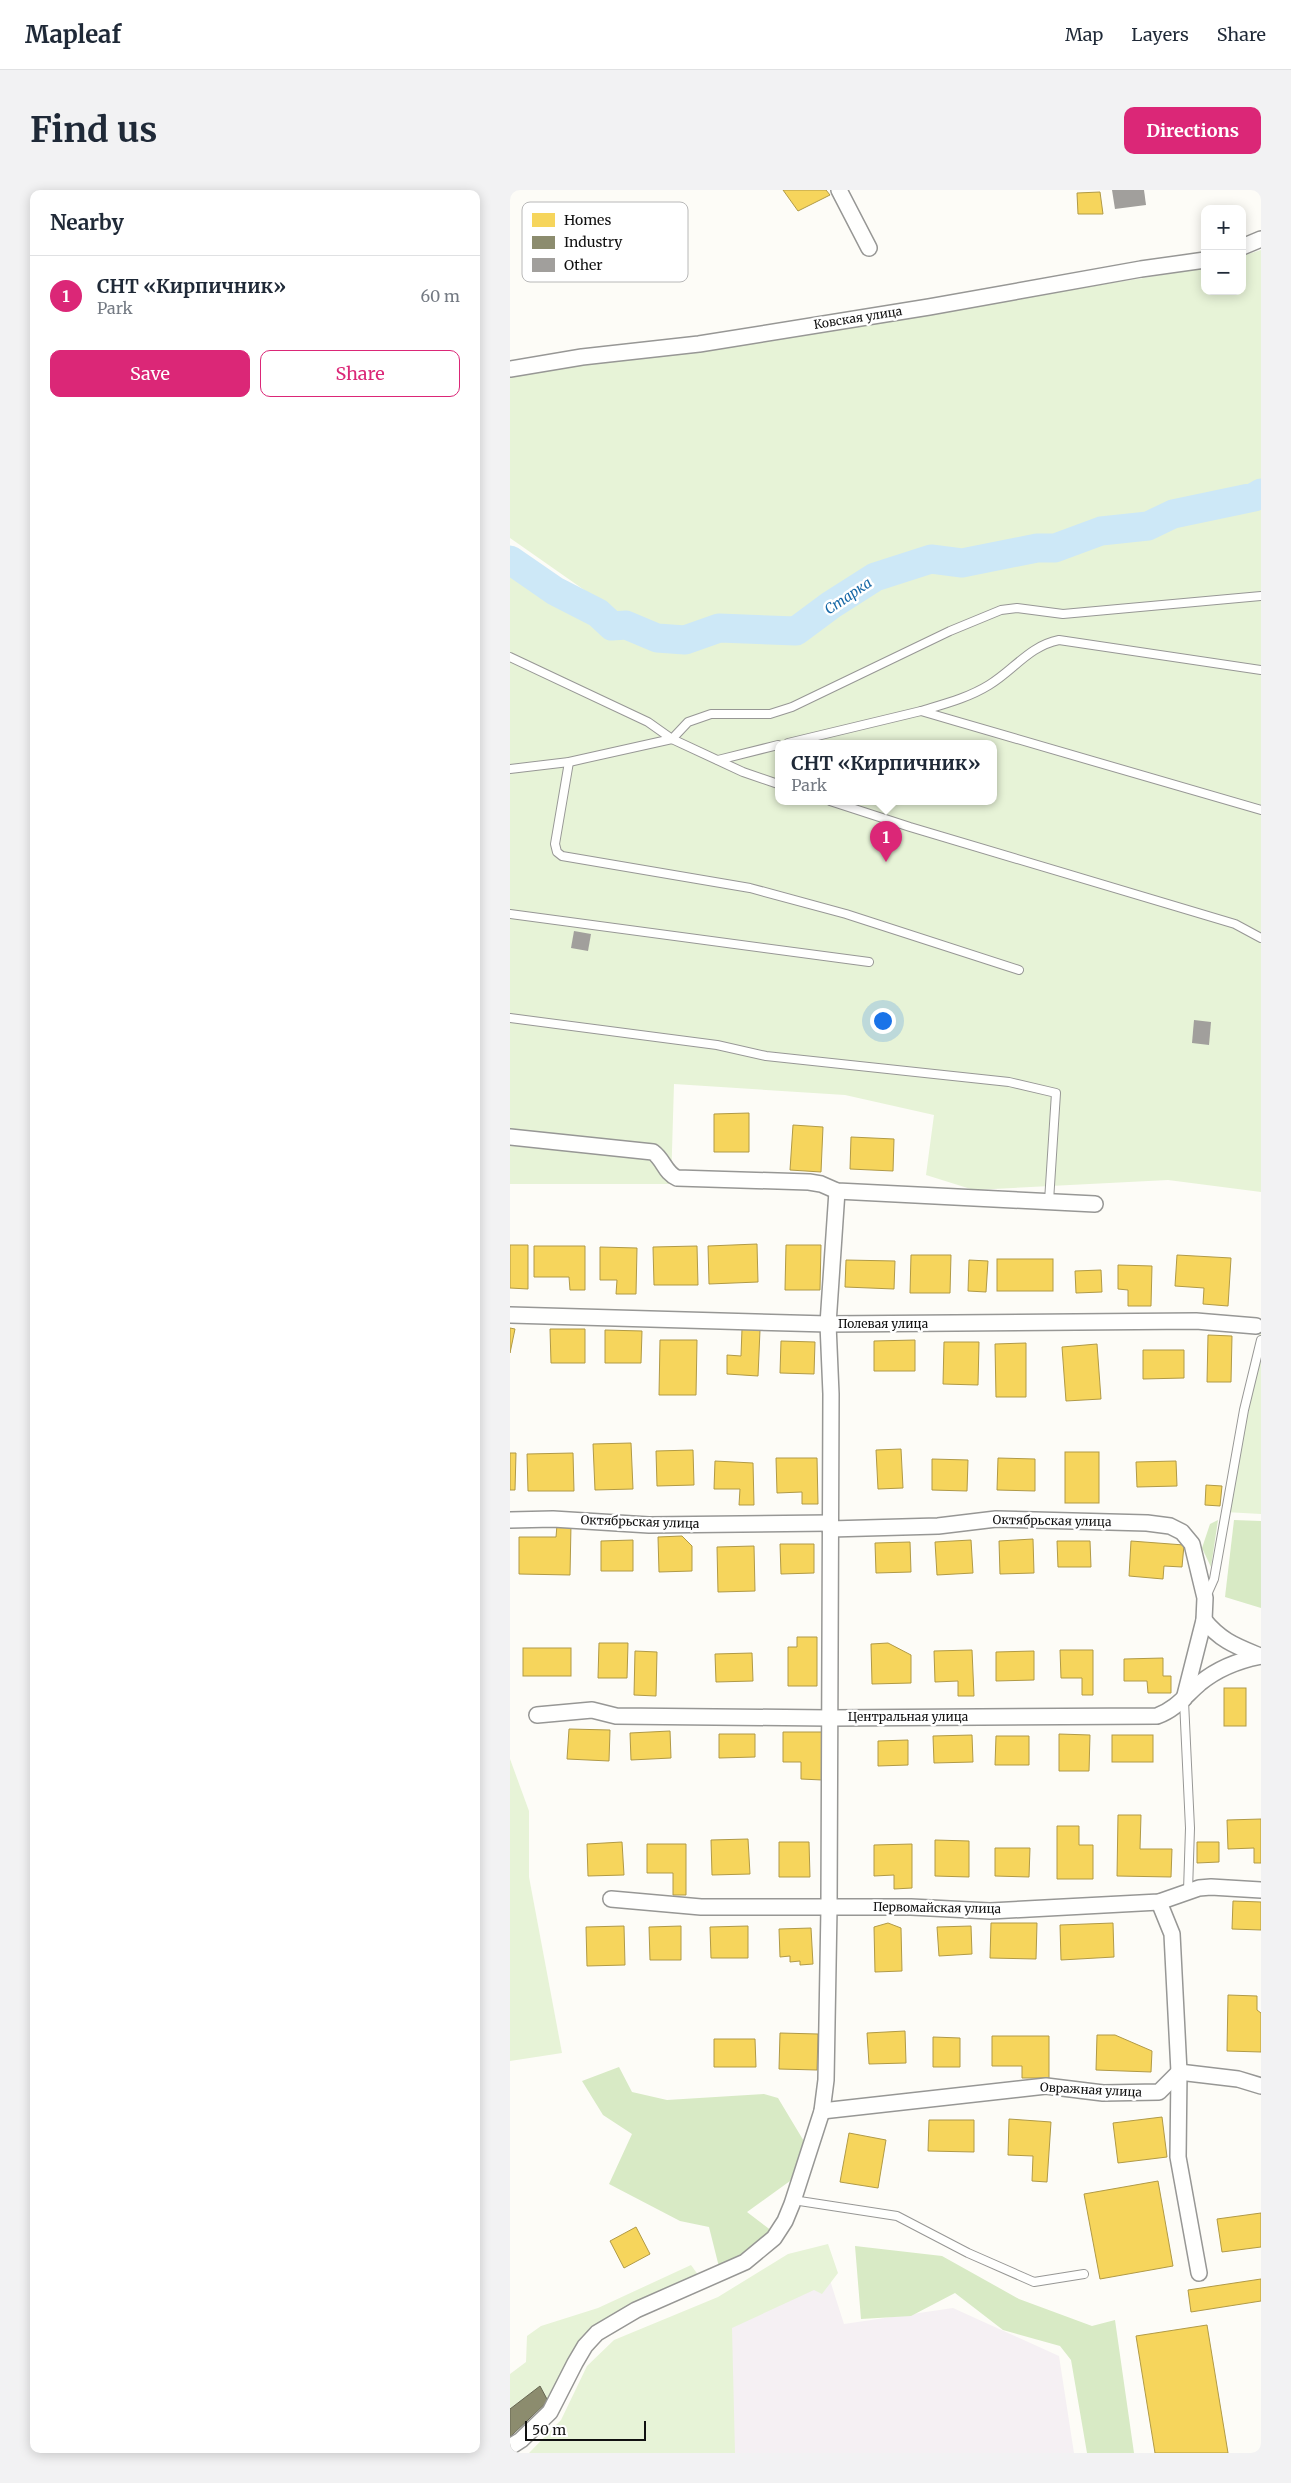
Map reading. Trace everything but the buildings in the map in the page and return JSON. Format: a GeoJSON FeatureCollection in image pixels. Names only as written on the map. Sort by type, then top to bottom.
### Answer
{"type":"FeatureCollection","features":[{"type":"Feature","properties":{"kind":"street"},"geometry":{"type":"LineString","coordinates":[[839,190],[869,248]]}},
{"type":"Feature","properties":{"kind":"street"},"geometry":{"type":"LineString","coordinates":[[1246,246],[1261,240]]}},
{"type":"Feature","properties":{"kind":"street","name":"Ковская улица"},"geometry":{"type":"LineString","coordinates":[[510,369],[582,357],[699,344],[929,307],[1141,269],[1201,261]]}},
{"type":"Feature","properties":{"kind":"street"},"geometry":{"type":"LineString","coordinates":[[510,1138],[653,1152],[659,1156],[670,1175],[677,1178],[809,1182],[837,1191],[1095,1204]]}},
{"type":"Feature","properties":{"kind":"street"},"geometry":{"type":"LineString","coordinates":[[510,2448],[532,2431],[550,2412],[575,2363],[585,2346],[597,2332],[636,2310],[745,2262],[774,2238],[785,2221],[793,2200],[822,2111],[826,2080],[829,1908],[831,1394],[828,1324],[837,1191]]}},
{"type":"Feature","properties":{"kind":"street","name":"Полевая улица"},"geometry":{"type":"LineString","coordinates":[[510,1315],[828,1324],[1196,1321],[1259,1331]]}},
{"type":"Feature","properties":{"kind":"street","name":"Октябрьская улица"},"geometry":{"type":"LineString","coordinates":[[510,1520],[553,1519],[649,1525],[830,1526],[938,1526],[996,1519],[1147,1523],[1170,1526],[1182,1532],[1192,1544],[1205,1598]]}},
{"type":"Feature","properties":{"kind":"street"},"geometry":{"type":"LineString","coordinates":[[1184,1701],[1204,1620],[1205,1598]]}},
{"type":"Feature","properties":{"kind":"street"},"geometry":{"type":"LineString","coordinates":[[1204,1620],[1216,1635],[1226,1642],[1260,1656]]}},
{"type":"Feature","properties":{"kind":"street","name":"Центральная улица"},"geometry":{"type":"LineString","coordinates":[[536,1715],[592,1710],[616,1716],[830,1718],[1157,1716],[1170,1711],[1184,1701],[1211,1675],[1229,1665],[1260,1656]]}},
{"type":"Feature","properties":{"kind":"street","name":"Первомайская улица"},"geometry":{"type":"LineString","coordinates":[[611,1898],[701,1907],[911,1907],[990,1910],[1160,1902],[1188,1891],[1211,1886],[1261,1890]]}},
{"type":"Feature","properties":{"kind":"street"},"geometry":{"type":"LineString","coordinates":[[1160,1902],[1172,1934],[1179,2072],[1178,2157],[1198,2273]]}},
{"type":"Feature","properties":{"kind":"street"},"geometry":{"type":"LineString","coordinates":[[1179,2072],[1238,2079],[1261,2086]]}},
{"type":"Feature","properties":{"kind":"street","name":"Овражная улица"},"geometry":{"type":"LineString","coordinates":[[822,2111],[1046,2086],[1103,2093],[1159,2092],[1179,2072]]}},
{"type":"Feature","properties":{"kind":"lane"},"geometry":{"type":"LineString","coordinates":[[510,768],[569,762],[672,739],[688,722],[711,714],[770,714],[792,707],[950,631],[1001,610],[1017,608],[1063,614],[1261,596]]}},
{"type":"Feature","properties":{"kind":"lane"},"geometry":{"type":"LineString","coordinates":[[800,740],[921,711],[967,697],[990,685],[1035,648],[1059,640],[1261,670]]}},
{"type":"Feature","properties":{"kind":"lane"},"geometry":{"type":"LineString","coordinates":[[510,657],[648,722],[672,739],[742,772],[775,783]]}},
{"type":"Feature","properties":{"kind":"lane"},"geometry":{"type":"LineString","coordinates":[[921,711],[1261,810]]}},
{"type":"Feature","properties":{"kind":"lane"},"geometry":{"type":"LineString","coordinates":[[718,760],[775,746]]}},
{"type":"Feature","properties":{"kind":"lane"},"geometry":{"type":"LineString","coordinates":[[569,762],[555,844],[557,852],[562,856],[750,888],[846,914],[1019,970]]}},
{"type":"Feature","properties":{"kind":"lane"},"geometry":{"type":"LineString","coordinates":[[842,805],[1235,924],[1261,938]]}},
{"type":"Feature","properties":{"kind":"lane"},"geometry":{"type":"LineString","coordinates":[[510,914],[869,962]]}},
{"type":"Feature","properties":{"kind":"lane"},"geometry":{"type":"LineString","coordinates":[[510,1018],[716,1045],[766,1056],[1008,1082],[1056,1093],[1049,1201]]}},
{"type":"Feature","properties":{"kind":"lane"},"geometry":{"type":"LineString","coordinates":[[1205,1598],[1214,1579],[1259,1331]]}},
{"type":"Feature","properties":{"kind":"lane"},"geometry":{"type":"LineString","coordinates":[[1184,1701],[1190,1828],[1188,1891]]}},
{"type":"Feature","properties":{"kind":"lane"},"geometry":{"type":"LineString","coordinates":[[793,2200],[897,2216],[968,2253],[1034,2282],[1084,2274]]}},
{"type":"Feature","properties":{"kind":"shaded area"},"geometry":{"type":"Polygon","coordinates":[[[827,2271],[844,2324],[953,2308],[1059,2356],[1074,2453],[719,2453],[715,2316],[827,2271]]]}},
{"type":"Feature","properties":{"kind":"green space"},"geometry":{"type":"Polygon","coordinates":[[[1261,250],[1261,1192],[1168,1180],[974,1190],[926,1175],[934,1115],[845,1095],[674,1084],[671,1184],[510,1184],[510,560],[555,591],[598,613],[612,626],[626,625],[657,638],[685,640],[719,628],[796,631],[831,605],[875,577],[931,559],[962,563],[1037,548],[1055,548],[1101,531],[1148,526],[1173,514],[1234,501],[1231,499],[1171,511],[1145,523],[1101,527],[1055,545],[1036,544],[962,559],[931,555],[873,575],[795,627],[720,624],[685,636],[659,635],[630,622],[510,538],[510,375],[731,345],[1201,269],[1201,295],[1246,295],[1246,255],[1261,250]]]}},
{"type":"Feature","properties":{"kind":"green space"},"geometry":{"type":"Polygon","coordinates":[[[1261,1325],[1261,1514],[1225,1512],[1261,1325]]]}},
{"type":"Feature","properties":{"kind":"green space"},"geometry":{"type":"Polygon","coordinates":[[[1218,1520],[1211,1567],[1202,1548],[1210,1524],[1218,1520]]]}},
{"type":"Feature","properties":{"kind":"green space"},"geometry":{"type":"Polygon","coordinates":[[[1234,1520],[1261,1521],[1261,1608],[1225,1597],[1234,1520]]]}},
{"type":"Feature","properties":{"kind":"green space"},"geometry":{"type":"Polygon","coordinates":[[[510,1759],[529,1811],[529,1877],[562,2053],[510,2061],[510,1759]]]}},
{"type":"Feature","properties":{"kind":"green space"},"geometry":{"type":"Polygon","coordinates":[[[619,2067],[632,2092],[667,2100],[764,2094],[778,2098],[805,2143],[790,2181],[747,2212],[772,2231],[749,2253],[719,2267],[709,2227],[680,2221],[609,2184],[632,2134],[603,2115],[582,2081],[619,2067]]]}},
{"type":"Feature","properties":{"kind":"green space"},"geometry":{"type":"Polygon","coordinates":[[[828,2244],[838,2273],[822,2294],[814,2290],[732,2328],[735,2453],[529,2453],[561,2420],[587,2366],[614,2340],[718,2297],[788,2254],[828,2244]]]}},
{"type":"Feature","properties":{"kind":"green space"},"geometry":{"type":"Polygon","coordinates":[[[855,2246],[942,2256],[1019,2299],[1092,2326],[1115,2320],[1134,2453],[1087,2453],[1071,2360],[1060,2346],[1003,2330],[955,2293],[911,2316],[861,2319],[855,2246]]]}},
{"type":"Feature","properties":{"kind":"green space"},"geometry":{"type":"Polygon","coordinates":[[[691,2265],[701,2279],[599,2325],[551,2404],[535,2398],[510,2411],[510,2374],[526,2362],[527,2336],[541,2326],[598,2308],[691,2265]]]}},
{"type":"Feature","properties":{"kind":"waterway","name":"Старка"},"geometry":{"type":"LineString","coordinates":[[510,560],[555,591],[598,613],[612,626],[626,625],[657,638],[685,640],[719,628],[796,631],[831,605],[875,577],[931,559],[962,563],[1037,548],[1055,548],[1101,531],[1148,526],[1173,514],[1254,497],[1261,493]]}},
{"type":"Feature","properties":{"kind":"place","name":"СНТ «Кирпичник»"},"geometry":{"type":"Point","coordinates":[886,862]}}]}
